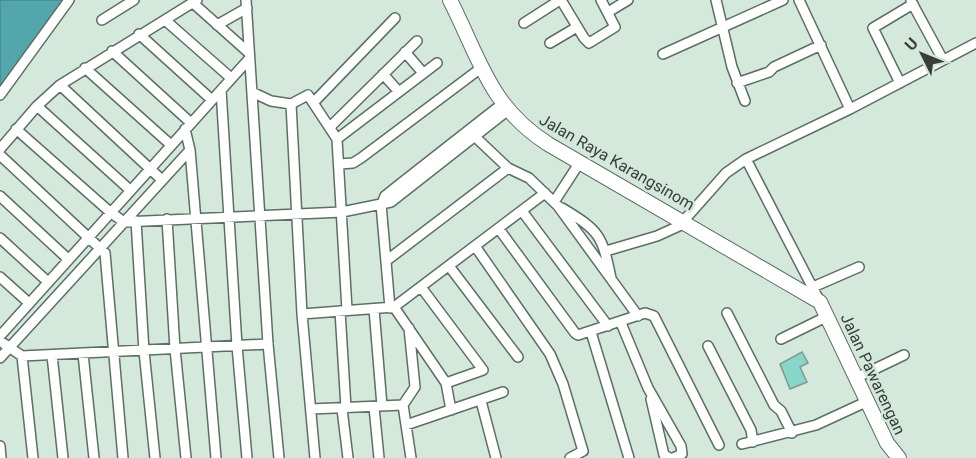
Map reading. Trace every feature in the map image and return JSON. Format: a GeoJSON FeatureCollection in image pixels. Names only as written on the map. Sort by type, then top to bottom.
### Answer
{"type":"FeatureCollection","features":[{"type":"Feature","properties":{"kind":"street"},"geometry":{"type":"LineString","coordinates":[[0,95],[69,0]]}},
{"type":"Feature","properties":{"kind":"street"},"geometry":{"type":"LineString","coordinates":[[102,20],[134,0]]}},
{"type":"Feature","properties":{"kind":"street","name":"Jalan Raya Karangsinom"},"geometry":{"type":"LineString","coordinates":[[450,0],[481,68],[505,108],[534,135],[685,221],[820,302]]}},
{"type":"Feature","properties":{"kind":"street"},"geometry":{"type":"LineString","coordinates":[[524,23],[561,0],[586,41],[593,42],[615,27],[601,0]]}},
{"type":"Feature","properties":{"kind":"street"},"geometry":{"type":"LineString","coordinates":[[608,12],[628,0]]}},
{"type":"Feature","properties":{"kind":"street"},"geometry":{"type":"LineString","coordinates":[[716,0],[737,83],[745,100]]}},
{"type":"Feature","properties":{"kind":"street"},"geometry":{"type":"LineString","coordinates":[[663,54],[783,0]]}},
{"type":"Feature","properties":{"kind":"street"},"geometry":{"type":"LineString","coordinates":[[799,0],[850,109]]}},
{"type":"Feature","properties":{"kind":"street"},"geometry":{"type":"LineString","coordinates":[[0,149],[37,106],[60,85],[195,1],[249,56]]}},
{"type":"Feature","properties":{"kind":"street"},"geometry":{"type":"LineString","coordinates":[[900,83],[873,28],[912,2],[943,60]]}},
{"type":"Feature","properties":{"kind":"street"},"geometry":{"type":"LineString","coordinates":[[217,25],[247,4]]}},
{"type":"Feature","properties":{"kind":"street"},"geometry":{"type":"LineString","coordinates":[[247,4],[268,344],[279,458]]}},
{"type":"Feature","properties":{"kind":"street"},"geometry":{"type":"LineString","coordinates":[[314,102],[395,18]]}},
{"type":"Feature","properties":{"kind":"street"},"geometry":{"type":"LineString","coordinates":[[165,20],[231,78]]}},
{"type":"Feature","properties":{"kind":"street"},"geometry":{"type":"LineString","coordinates":[[550,43],[577,27]]}},
{"type":"Feature","properties":{"kind":"street"},"geometry":{"type":"LineString","coordinates":[[140,34],[212,100]]}},
{"type":"Feature","properties":{"kind":"street"},"geometry":{"type":"LineString","coordinates":[[330,127],[417,41]]}},
{"type":"Feature","properties":{"kind":"street"},"geometry":{"type":"LineString","coordinates":[[606,251],[657,236],[685,221],[726,173],[746,159],[850,109],[976,43]]}},
{"type":"Feature","properties":{"kind":"street"},"geometry":{"type":"LineString","coordinates":[[737,83],[769,72],[774,67],[821,45]]}},
{"type":"Feature","properties":{"kind":"street"},"geometry":{"type":"LineString","coordinates":[[112,51],[188,126],[216,458]]}},
{"type":"Feature","properties":{"kind":"street"},"geometry":{"type":"LineString","coordinates":[[405,52],[423,73]]}},
{"type":"Feature","properties":{"kind":"street"},"geometry":{"type":"LineString","coordinates":[[0,336],[249,56]]}},
{"type":"Feature","properties":{"kind":"street"},"geometry":{"type":"LineString","coordinates":[[337,139],[437,63]]}},
{"type":"Feature","properties":{"kind":"street"},"geometry":{"type":"LineString","coordinates":[[85,68],[171,145]]}},
{"type":"Feature","properties":{"kind":"street"},"geometry":{"type":"LineString","coordinates":[[339,164],[354,163],[362,158],[481,68]]}},
{"type":"Feature","properties":{"kind":"street"},"geometry":{"type":"LineString","coordinates":[[383,74],[399,92]]}},
{"type":"Feature","properties":{"kind":"street"},"geometry":{"type":"LineString","coordinates":[[60,85],[162,180]]}},
{"type":"Feature","properties":{"kind":"street"},"geometry":{"type":"LineString","coordinates":[[221,90],[237,346],[247,458]]}},
{"type":"Feature","properties":{"kind":"street"},"geometry":{"type":"LineString","coordinates":[[254,93],[272,101],[291,104],[308,94],[337,139],[342,212],[344,409],[348,458]]}},
{"type":"Feature","properties":{"kind":"street"},"geometry":{"type":"LineString","coordinates":[[291,104],[302,314],[315,458]]}},
{"type":"Feature","properties":{"kind":"street"},"geometry":{"type":"LineString","coordinates":[[37,106],[130,190]]}},
{"type":"Feature","properties":{"kind":"street"},"geometry":{"type":"LineString","coordinates":[[16,129],[124,222],[342,212],[391,201],[505,108]]}},
{"type":"Feature","properties":{"kind":"street"},"geometry":{"type":"LineString","coordinates":[[472,134],[508,168],[529,178],[556,204],[638,316]]}},
{"type":"Feature","properties":{"kind":"street"},"geometry":{"type":"LineString","coordinates":[[0,358],[190,150]]}},
{"type":"Feature","properties":{"kind":"street"},"geometry":{"type":"LineString","coordinates":[[0,155],[89,236],[100,247],[107,259],[123,458]]}},
{"type":"Feature","properties":{"kind":"street"},"geometry":{"type":"LineString","coordinates":[[746,159],[820,302]]}},
{"type":"Feature","properties":{"kind":"street"},"geometry":{"type":"LineString","coordinates":[[556,204],[580,162]]}},
{"type":"Feature","properties":{"kind":"street"},"geometry":{"type":"LineString","coordinates":[[386,261],[508,168]]}},
{"type":"Feature","properties":{"kind":"street"},"geometry":{"type":"LineString","coordinates":[[302,314],[392,307],[545,193]]}},
{"type":"Feature","properties":{"kind":"street"},"geometry":{"type":"LineString","coordinates":[[0,196],[68,259]]}},
{"type":"Feature","properties":{"kind":"street"},"geometry":{"type":"LineString","coordinates":[[382,203],[392,307],[446,383],[451,410]]}},
{"type":"Feature","properties":{"kind":"street"},"geometry":{"type":"LineString","coordinates":[[556,204],[595,229],[606,251],[612,282]]}},
{"type":"Feature","properties":{"kind":"street"},"geometry":{"type":"LineString","coordinates":[[522,211],[608,326]]}},
{"type":"Feature","properties":{"kind":"street"},"geometry":{"type":"LineString","coordinates":[[167,219],[175,350],[186,458]]}},
{"type":"Feature","properties":{"kind":"street"},"geometry":{"type":"LineString","coordinates":[[136,221],[144,351],[155,458]]}},
{"type":"Feature","properties":{"kind":"street"},"geometry":{"type":"LineString","coordinates":[[499,229],[578,335],[651,313],[719,445]]}},
{"type":"Feature","properties":{"kind":"street"},"geometry":{"type":"LineString","coordinates":[[0,238],[48,282]]}},
{"type":"Feature","properties":{"kind":"street"},"geometry":{"type":"LineString","coordinates":[[475,246],[547,347],[558,370],[583,451],[570,458]]}},
{"type":"Feature","properties":{"kind":"street"},"geometry":{"type":"LineString","coordinates":[[449,266],[518,357]]}},
{"type":"Feature","properties":{"kind":"street"},"geometry":{"type":"LineString","coordinates":[[813,287],[859,267]]}},
{"type":"Feature","properties":{"kind":"street"},"geometry":{"type":"LineString","coordinates":[[0,277],[29,303]]}},
{"type":"Feature","properties":{"kind":"street"},"geometry":{"type":"LineString","coordinates":[[421,287],[483,370],[446,383]]}},
{"type":"Feature","properties":{"kind":"street","name":"Jalan Pawarengan"},"geometry":{"type":"LineString","coordinates":[[820,302],[858,377],[887,443],[898,458]]}},
{"type":"Feature","properties":{"kind":"street"},"geometry":{"type":"LineString","coordinates":[[374,309],[379,458]]}},
{"type":"Feature","properties":{"kind":"street"},"geometry":{"type":"LineString","coordinates":[[728,313],[774,405],[781,411],[792,433]]}},
{"type":"Feature","properties":{"kind":"street"},"geometry":{"type":"LineString","coordinates":[[781,339],[828,316]]}},
{"type":"Feature","properties":{"kind":"street"},"geometry":{"type":"LineString","coordinates":[[0,319],[9,326]]}},
{"type":"Feature","properties":{"kind":"street"},"geometry":{"type":"LineString","coordinates":[[621,323],[661,418],[683,451],[680,456],[671,458],[664,454],[661,418]]}},
{"type":"Feature","properties":{"kind":"street"},"geometry":{"type":"LineString","coordinates":[[409,328],[415,387],[403,405],[411,458]]}},
{"type":"Feature","properties":{"kind":"street"},"geometry":{"type":"LineString","coordinates":[[591,332],[629,458]]}},
{"type":"Feature","properties":{"kind":"street"},"geometry":{"type":"LineString","coordinates":[[0,341],[22,356],[268,344]]}},
{"type":"Feature","properties":{"kind":"street"},"geometry":{"type":"LineString","coordinates":[[708,345],[751,430],[753,442]]}},
{"type":"Feature","properties":{"kind":"street"},"geometry":{"type":"LineString","coordinates":[[83,354],[94,458]]}},
{"type":"Feature","properties":{"kind":"street"},"geometry":{"type":"LineString","coordinates":[[52,355],[63,458]]}},
{"type":"Feature","properties":{"kind":"street"},"geometry":{"type":"LineString","coordinates":[[858,377],[904,355]]}},
{"type":"Feature","properties":{"kind":"street"},"geometry":{"type":"LineString","coordinates":[[22,356],[33,458]]}},
{"type":"Feature","properties":{"kind":"street"},"geometry":{"type":"LineString","coordinates":[[406,424],[503,392]]}},
{"type":"Feature","properties":{"kind":"street"},"geometry":{"type":"LineString","coordinates":[[481,401],[496,458]]}},
{"type":"Feature","properties":{"kind":"street"},"geometry":{"type":"LineString","coordinates":[[742,444],[792,433],[868,401]]}},
{"type":"Feature","properties":{"kind":"street"},"geometry":{"type":"LineString","coordinates":[[310,410],[403,405]]}},
{"type":"Feature","properties":{"kind":"street"},"geometry":{"type":"LineString","coordinates":[[0,446],[1,458]]}},
{"type":"Feature","properties":{"kind":"water"},"geometry":{"type":"Polygon","coordinates":[[[0,0],[69,0],[0,96],[0,0]]]}},
{"type":"Feature","properties":{"kind":"building"},"geometry":{"type":"Polygon","coordinates":[[[802,352],[808,363],[800,367],[807,382],[790,389],[780,364],[802,352]]]}}]}
